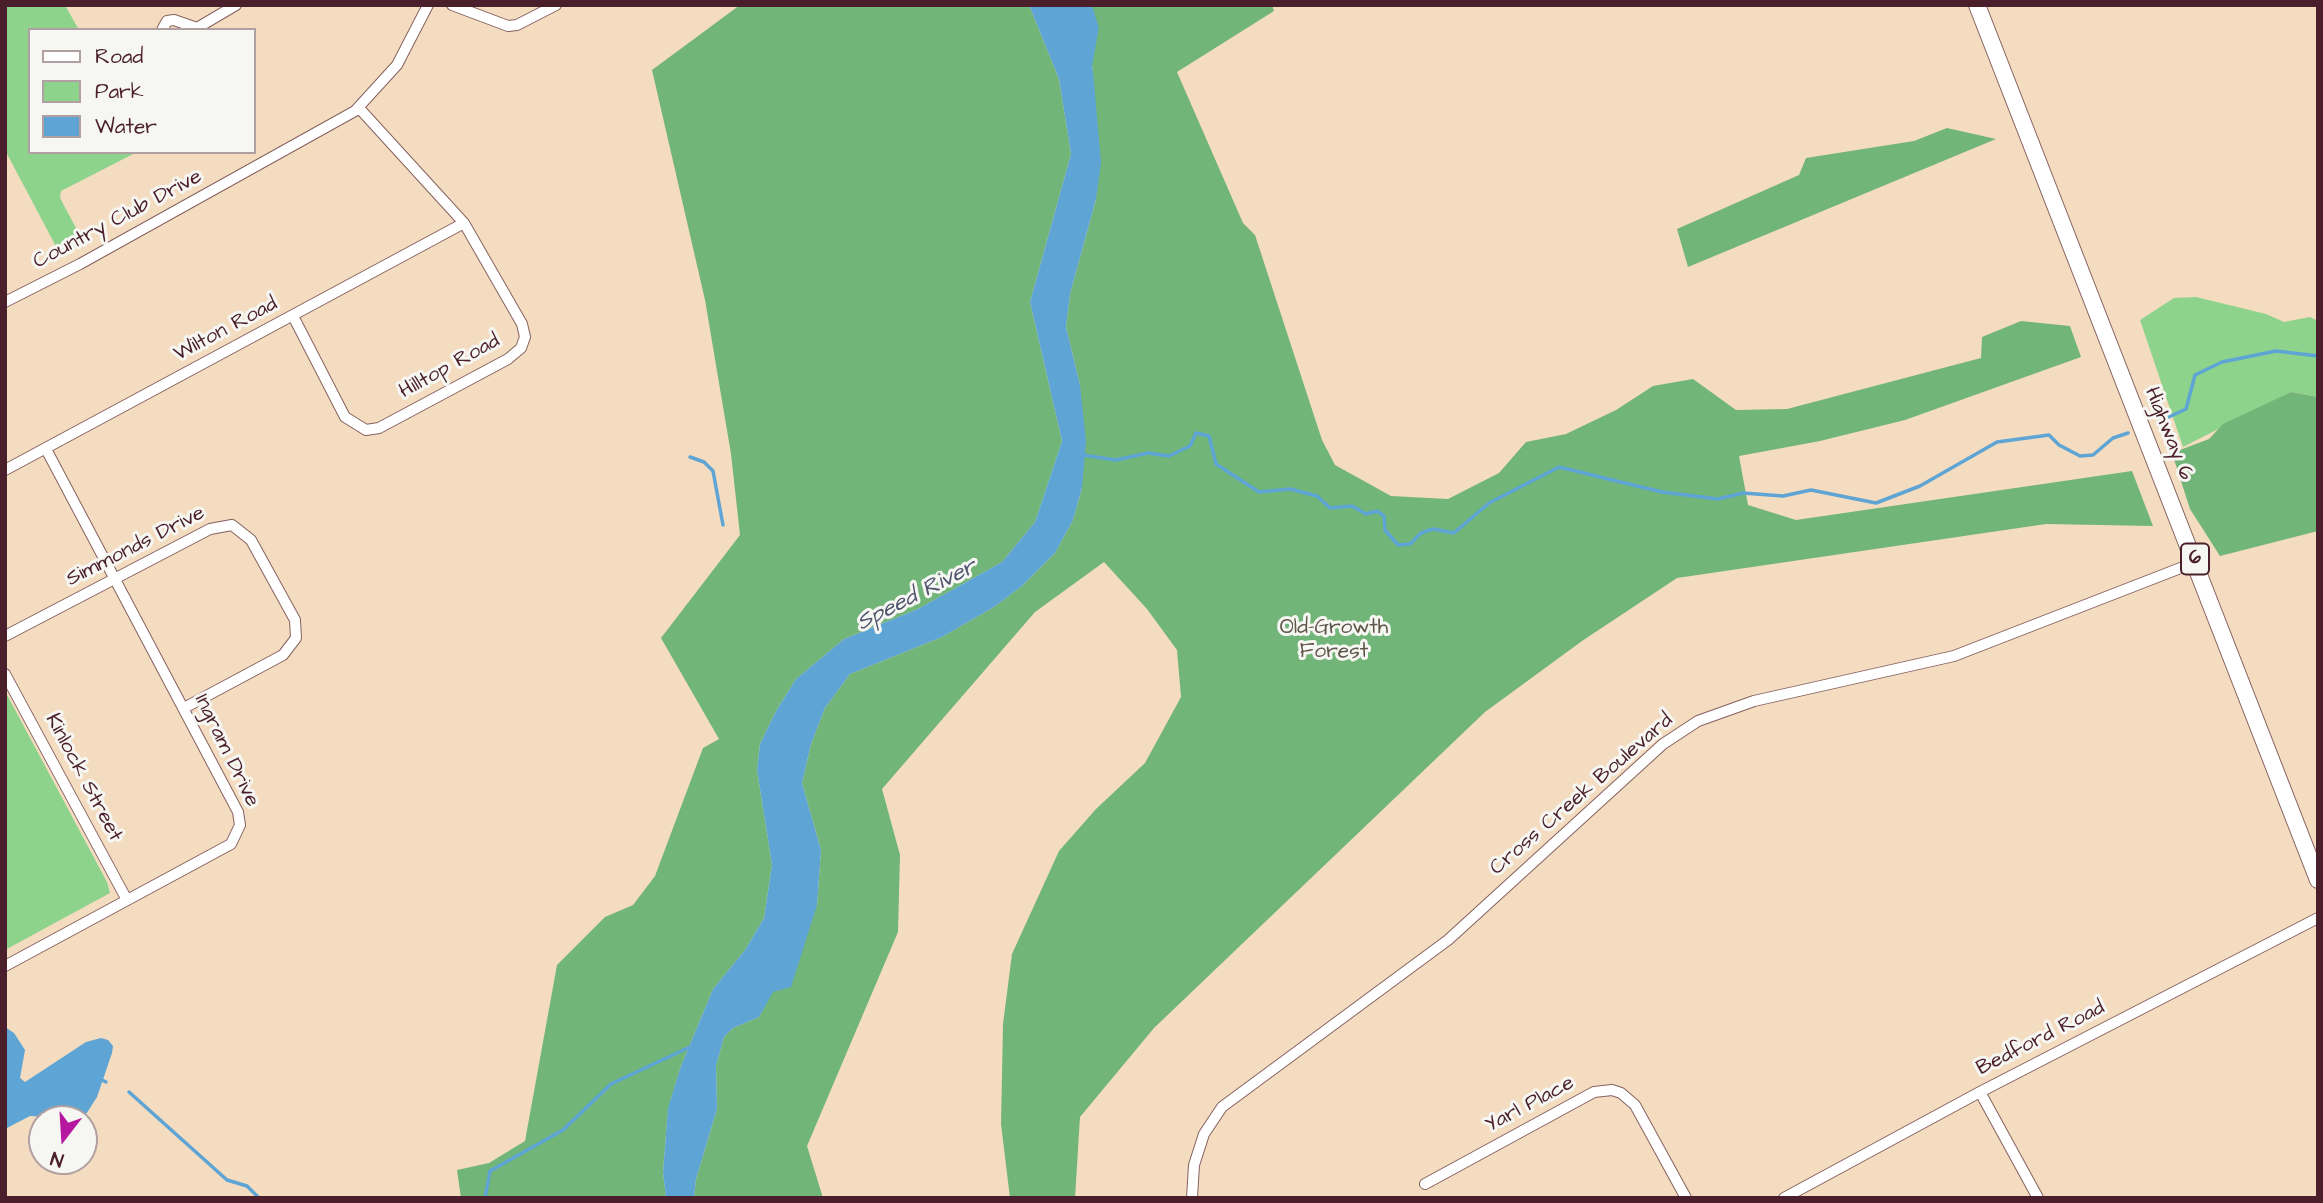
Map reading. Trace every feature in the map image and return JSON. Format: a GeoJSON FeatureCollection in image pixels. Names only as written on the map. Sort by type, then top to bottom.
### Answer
{"type":"FeatureCollection","features":[{"type":"Feature","properties":{"kind":"main road","name":"Highway 6"},"geometry":{"type":"LineString","coordinates":[[1976,5],[2196,562],[2318,880]]}},
{"type":"Feature","properties":{"kind":"street"},"geometry":{"type":"LineString","coordinates":[[199,28],[236,5]]}},
{"type":"Feature","properties":{"kind":"street","name":"Country Club Drive"},"geometry":{"type":"LineString","coordinates":[[5,302],[80,264],[359,108],[401,58],[428,5]]}},
{"type":"Feature","properties":{"kind":"street"},"geometry":{"type":"LineString","coordinates":[[452,5],[508,26],[517,25],[556,5]]}},
{"type":"Feature","properties":{"kind":"street"},"geometry":{"type":"LineString","coordinates":[[163,28],[167,21],[174,20],[194,28]]}},
{"type":"Feature","properties":{"kind":"street","name":"Hilltop Road"},"geometry":{"type":"LineString","coordinates":[[293,316],[345,416],[360,429],[379,428],[499,364],[521,348],[524,332],[464,223],[359,108]]}},
{"type":"Feature","properties":{"kind":"street","name":"Wilton Road"},"geometry":{"type":"LineString","coordinates":[[5,470],[464,223]]}},
{"type":"Feature","properties":{"kind":"street","name":"Ingram Drive"},"geometry":{"type":"LineString","coordinates":[[5,966],[231,844],[239,830],[238,812],[46,449]]}},
{"type":"Feature","properties":{"kind":"street","name":"Simmonds Drive"},"geometry":{"type":"LineString","coordinates":[[5,636],[210,529],[232,525],[250,537],[295,620],[294,642],[283,655],[184,708]]}},
{"type":"Feature","properties":{"kind":"street","name":"Cross Creek Boulevard"},"geometry":{"type":"LineString","coordinates":[[1192,1198],[1194,1165],[1204,1134],[1222,1107],[1448,940],[1663,744],[1698,720],[1754,701],[1954,656],[2196,562]]}},
{"type":"Feature","properties":{"kind":"street","name":"Kinlock Street"},"geometry":{"type":"LineString","coordinates":[[5,674],[127,900]]}},
{"type":"Feature","properties":{"kind":"street","name":"Bedford Road"},"geometry":{"type":"LineString","coordinates":[[1784,1198],[1980,1092],[2318,918]]}},
{"type":"Feature","properties":{"kind":"street","name":"Yarl Place"},"geometry":{"type":"LineString","coordinates":[[1425,1184],[1594,1092],[1612,1090],[1621,1093],[1635,1105],[1686,1198]]}},
{"type":"Feature","properties":{"kind":"street"},"geometry":{"type":"LineString","coordinates":[[1980,1092],[2038,1198]]}},
{"type":"Feature","properties":{"kind":"green space"},"geometry":{"type":"Polygon","coordinates":[[[5,5],[65,5],[78,28],[28,28],[28,154],[133,154],[61,191],[60,198],[84,243],[61,256],[5,150],[5,5]]]}},
{"type":"Feature","properties":{"kind":"green space"},"geometry":{"type":"Polygon","coordinates":[[[740,5],[1029,5],[1059,79],[1071,154],[1030,302],[1062,441],[1035,522],[1002,562],[918,609],[844,639],[796,679],[776,711],[760,744],[757,770],[772,865],[764,918],[745,950],[713,989],[681,1066],[668,1109],[663,1172],[666,1198],[461,1198],[457,1170],[489,1163],[525,1141],[557,965],[605,917],[633,905],[655,876],[703,748],[719,739],[661,638],[740,535],[731,454],[705,300],[652,70],[740,5]]]}},
{"type":"Feature","properties":{"kind":"green space","name":"Old-Growth Forest"},"geometry":{"type":"Polygon","coordinates":[[[1081,5],[1272,5],[1274,11],[1177,72],[1243,223],[1255,235],[1322,440],[1335,465],[1391,496],[1448,499],[1499,473],[1526,442],[1566,434],[1616,410],[1653,386],[1693,379],[1736,410],[1787,409],[1981,358],[1982,337],[2021,321],[2070,326],[2081,357],[1905,420],[1820,441],[1739,456],[1748,505],[1796,520],[2132,471],[2153,526],[2046,524],[1677,578],[1582,641],[1485,712],[1154,1028],[1080,1117],[1075,1198],[1010,1198],[1001,1124],[1003,1024],[1012,954],[1059,851],[1096,809],[1145,763],[1181,697],[1177,650],[1147,609],[1104,562],[1035,612],[882,789],[900,855],[898,932],[807,1146],[823,1198],[694,1198],[696,1179],[717,1109],[716,1066],[724,1037],[733,1028],[759,1017],[817,905],[821,850],[802,783],[811,744],[825,708],[850,674],[942,637],[994,607],[1022,586],[1055,553],[1073,520],[1082,488],[1080,385],[1066,327],[1070,294],[1096,199],[1093,71],[1081,5]]]}},
{"type":"Feature","properties":{"kind":"green space"},"geometry":{"type":"Polygon","coordinates":[[[1947,128],[1996,139],[1688,267],[1677,229],[1799,175],[1806,158],[1914,141],[1947,128]]]}},
{"type":"Feature","properties":{"kind":"green space"},"geometry":{"type":"Polygon","coordinates":[[[2196,297],[2266,314],[2284,322],[2310,317],[2318,321],[2318,397],[2291,392],[2183,447],[2140,320],[2174,298],[2196,297]]]}},
{"type":"Feature","properties":{"kind":"green space"},"geometry":{"type":"Polygon","coordinates":[[[2291,392],[2318,397],[2318,531],[2220,556],[2190,509],[2172,453],[2209,439],[2223,424],[2291,392]]]}},
{"type":"Feature","properties":{"kind":"green space"},"geometry":{"type":"Polygon","coordinates":[[[5,691],[107,882],[110,893],[5,950],[5,691]]]}},
{"type":"Feature","properties":{"kind":"water"},"geometry":{"type":"Polygon","coordinates":[[[1029,5],[1081,5],[1093,71],[1101,163],[1096,199],[1070,294],[1066,327],[1080,385],[1086,441],[1082,488],[1073,520],[1055,553],[1022,586],[994,607],[942,637],[850,674],[825,708],[811,744],[802,783],[821,850],[817,905],[791,987],[773,992],[759,1017],[733,1028],[724,1037],[716,1066],[717,1109],[696,1179],[694,1198],[666,1198],[663,1172],[668,1108],[681,1066],[713,989],[745,950],[764,918],[772,865],[757,770],[760,744],[776,711],[796,679],[844,639],[918,609],[1002,562],[1035,522],[1062,441],[1030,302],[1071,154],[1059,79],[1029,5]]]}},
{"type":"Feature","properties":{"kind":"water"},"geometry":{"type":"Polygon","coordinates":[[[5,1027],[14,1033],[25,1050],[20,1078],[25,1082],[86,1042],[101,1038],[108,1040],[113,1046],[97,1097],[92,1105],[28,1105],[28,1117],[5,1129],[5,1027]]]}},
{"type":"Feature","properties":{"kind":"waterway","name":"Speed River"},"geometry":{"type":"LineString","coordinates":[[1082,5],[1089,28],[1083,63]]}},
{"type":"Feature","properties":{"kind":"waterway"},"geometry":{"type":"LineString","coordinates":[[2158,422],[2186,409],[2195,375],[2222,362],[2276,351],[2318,356]]}},
{"type":"Feature","properties":{"kind":"waterway"},"geometry":{"type":"LineString","coordinates":[[1083,455],[1116,460],[1148,453],[1169,456],[1190,446],[1196,433],[1209,436],[1216,464],[1259,492],[1290,489],[1317,496],[1330,508],[1352,506],[1366,514],[1377,511],[1384,516],[1385,530],[1398,545],[1410,544],[1421,533],[1433,529],[1454,533],[1489,503],[1559,467],[1662,492],[1718,499],[1743,493],[1783,496],[1811,490],[1876,503],[1920,486],[1997,442],[2049,435],[2059,445],[2080,456],[2093,455],[2113,438],[2128,433]]}},
{"type":"Feature","properties":{"kind":"waterway"},"geometry":{"type":"LineString","coordinates":[[690,457],[704,462],[713,471],[723,525]]}},
{"type":"Feature","properties":{"kind":"waterway"},"geometry":{"type":"LineString","coordinates":[[485,1198],[490,1171],[563,1130],[611,1084],[692,1046]]}},
{"type":"Feature","properties":{"kind":"waterway"},"geometry":{"type":"LineString","coordinates":[[102,1080],[106,1082]]}},
{"type":"Feature","properties":{"kind":"waterway"},"geometry":{"type":"LineString","coordinates":[[129,1092],[227,1180],[247,1186],[259,1198]]}}]}
